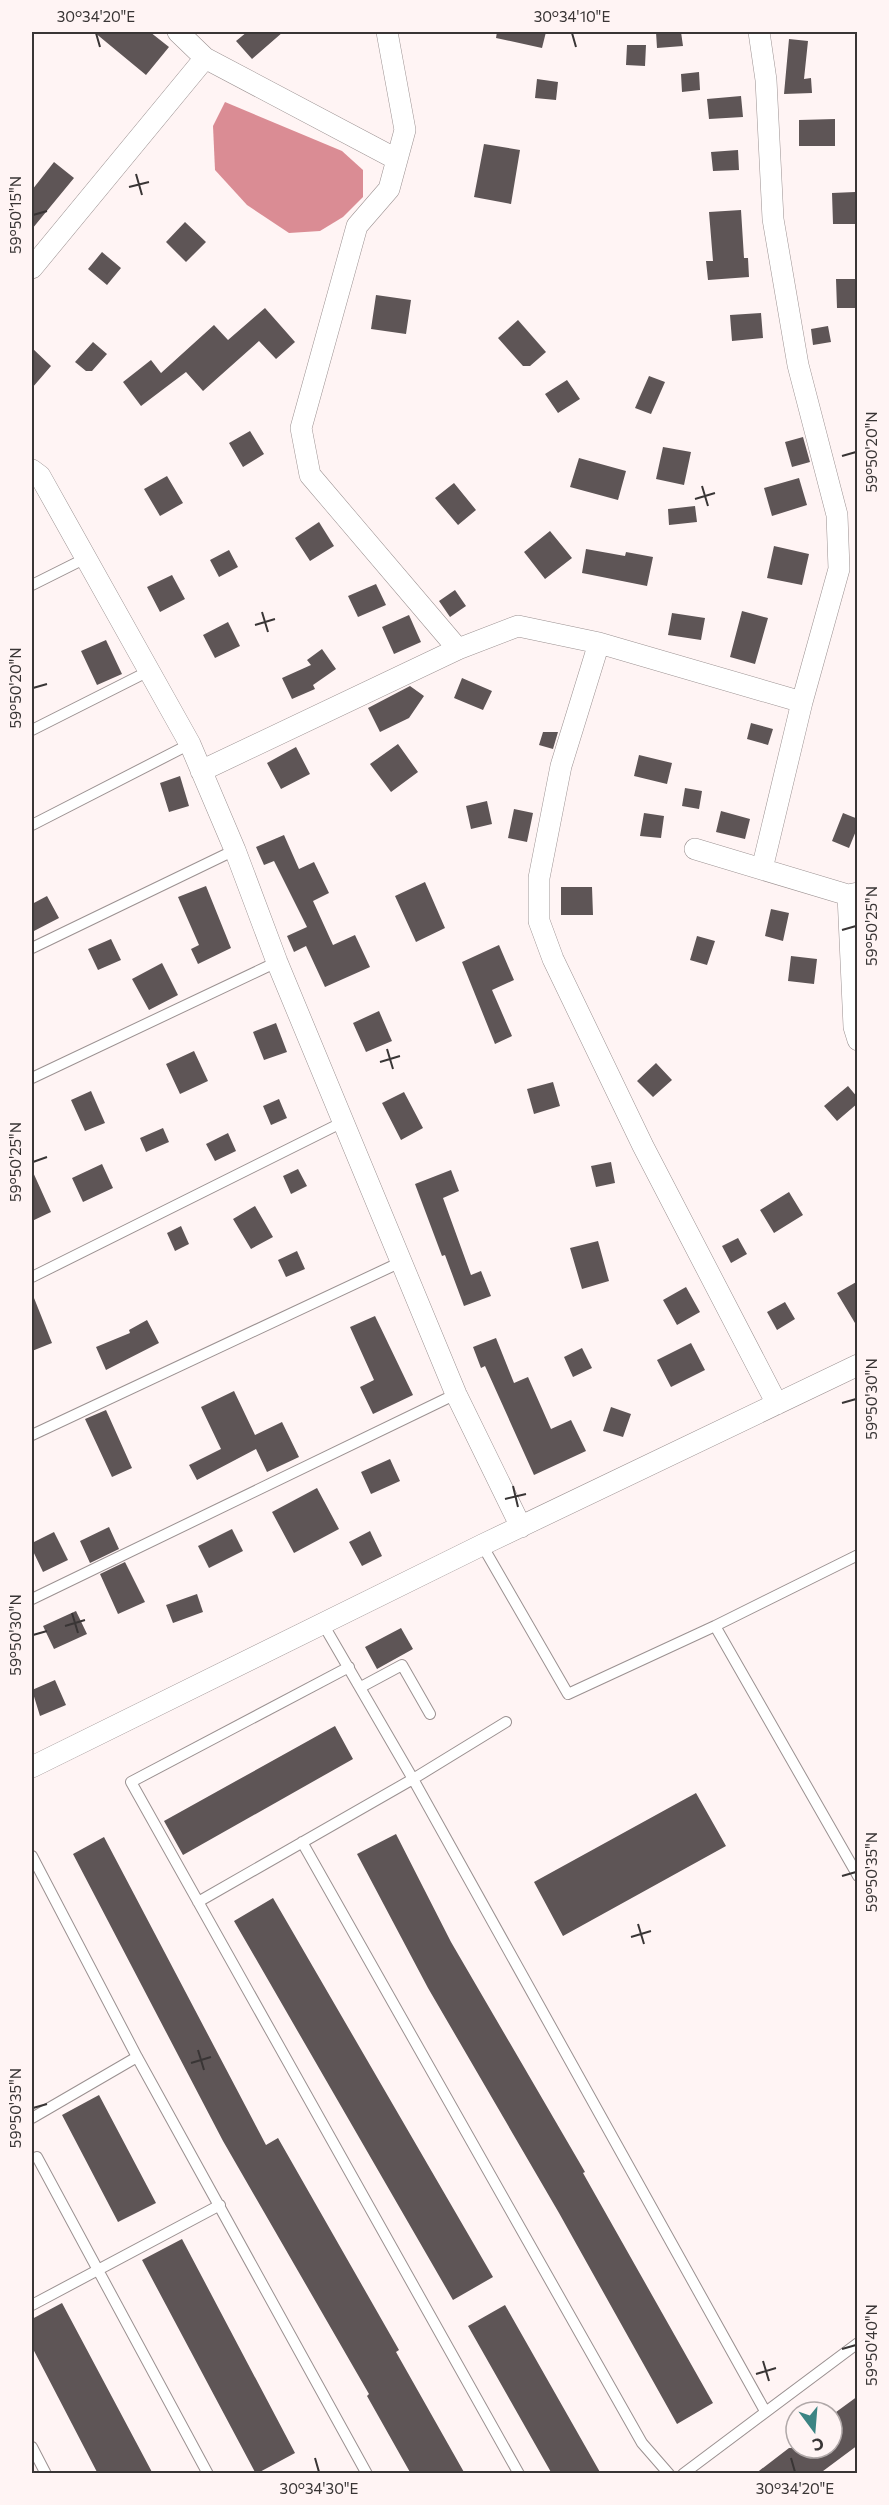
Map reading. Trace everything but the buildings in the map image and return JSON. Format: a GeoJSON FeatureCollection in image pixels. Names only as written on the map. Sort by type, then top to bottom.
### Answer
{"type":"FeatureCollection","features":[{"type":"Feature","properties":{"kind":"street"},"geometry":{"type":"LineString","coordinates":[[178,32],[206,58],[396,159]]}},
{"type":"Feature","properties":{"kind":"street"},"geometry":{"type":"LineString","coordinates":[[387,32],[405,130],[389,189],[357,226],[301,428],[310,475],[458,649]]}},
{"type":"Feature","properties":{"kind":"street"},"geometry":{"type":"LineString","coordinates":[[759,32],[766,80],[773,219],[798,365],[837,515],[839,569],[802,702],[762,869]]}},
{"type":"Feature","properties":{"kind":"street"},"geometry":{"type":"LineString","coordinates":[[32,268],[206,58]]}},
{"type":"Feature","properties":{"kind":"street"},"geometry":{"type":"LineString","coordinates":[[32,470],[40,476],[190,744],[235,850],[276,962],[456,1394],[521,1527]]}},
{"type":"Feature","properties":{"kind":"street"},"geometry":{"type":"LineString","coordinates":[[201,771],[458,649],[518,626],[599,643],[802,702]]}},
{"type":"Feature","properties":{"kind":"street"},"geometry":{"type":"LineString","coordinates":[[599,643],[561,766],[539,878],[539,921],[553,959],[643,1146],[777,1404]]}},
{"type":"Feature","properties":{"kind":"street"},"geometry":{"type":"LineString","coordinates":[[695,849],[853,894],[854,1027],[858,1040]]}},
{"type":"Feature","properties":{"kind":"street"},"geometry":{"type":"LineString","coordinates":[[32,1767],[482,1545],[858,1365]]}},
{"type":"Feature","properties":{"kind":"lane"},"geometry":{"type":"LineString","coordinates":[[32,585],[86,558]]}},
{"type":"Feature","properties":{"kind":"lane"},"geometry":{"type":"LineString","coordinates":[[32,730],[149,671]]}},
{"type":"Feature","properties":{"kind":"lane"},"geometry":{"type":"LineString","coordinates":[[32,825],[190,744]]}},
{"type":"Feature","properties":{"kind":"lane"},"geometry":{"type":"LineString","coordinates":[[32,948],[235,850]]}},
{"type":"Feature","properties":{"kind":"lane"},"geometry":{"type":"LineString","coordinates":[[32,1078],[276,962]]}},
{"type":"Feature","properties":{"kind":"lane"},"geometry":{"type":"LineString","coordinates":[[32,1277],[343,1122]]}},
{"type":"Feature","properties":{"kind":"lane"},"geometry":{"type":"LineString","coordinates":[[32,1435],[401,1262]]}},
{"type":"Feature","properties":{"kind":"lane"},"geometry":{"type":"LineString","coordinates":[[32,1599],[456,1394]]}},
{"type":"Feature","properties":{"kind":"lane"},"geometry":{"type":"LineString","coordinates":[[482,1545],[568,1694],[715,1626],[858,1555]]}},
{"type":"Feature","properties":{"kind":"lane"},"geometry":{"type":"LineString","coordinates":[[323,1624],[413,1779],[765,2411]]}},
{"type":"Feature","properties":{"kind":"lane"},"geometry":{"type":"LineString","coordinates":[[715,1626],[858,1876]]}},
{"type":"Feature","properties":{"kind":"lane"},"geometry":{"type":"LineString","coordinates":[[361,1687],[402,1665],[430,1714]]}},
{"type":"Feature","properties":{"kind":"lane"},"geometry":{"type":"LineString","coordinates":[[349,1667],[131,1782],[519,2474]]}},
{"type":"Feature","properties":{"kind":"lane"},"geometry":{"type":"LineString","coordinates":[[198,1902],[413,1779],[506,1722]]}},
{"type":"Feature","properties":{"kind":"lane"},"geometry":{"type":"LineString","coordinates":[[302,1842],[642,2443],[669,2474]]}},
{"type":"Feature","properties":{"kind":"lane"},"geometry":{"type":"LineString","coordinates":[[32,1856],[138,2058],[367,2474]]}},
{"type":"Feature","properties":{"kind":"lane"},"geometry":{"type":"LineString","coordinates":[[32,2118],[138,2058]]}},
{"type":"Feature","properties":{"kind":"lane"},"geometry":{"type":"LineString","coordinates":[[37,2157],[208,2474]]}},
{"type":"Feature","properties":{"kind":"lane"},"geometry":{"type":"LineString","coordinates":[[32,2305],[220,2205]]}},
{"type":"Feature","properties":{"kind":"lane"},"geometry":{"type":"LineString","coordinates":[[683,2474],[858,2343]]}},
{"type":"Feature","properties":{"kind":"lane"},"geometry":{"type":"LineString","coordinates":[[32,2447],[46,2474]]}},
{"type":"Feature","properties":{"kind":"shaded area"},"geometry":{"type":"Polygon","coordinates":[[[225,102],[342,151],[363,170],[363,197],[343,217],[320,231],[289,233],[247,205],[215,170],[213,126],[225,102]]]}}]}
